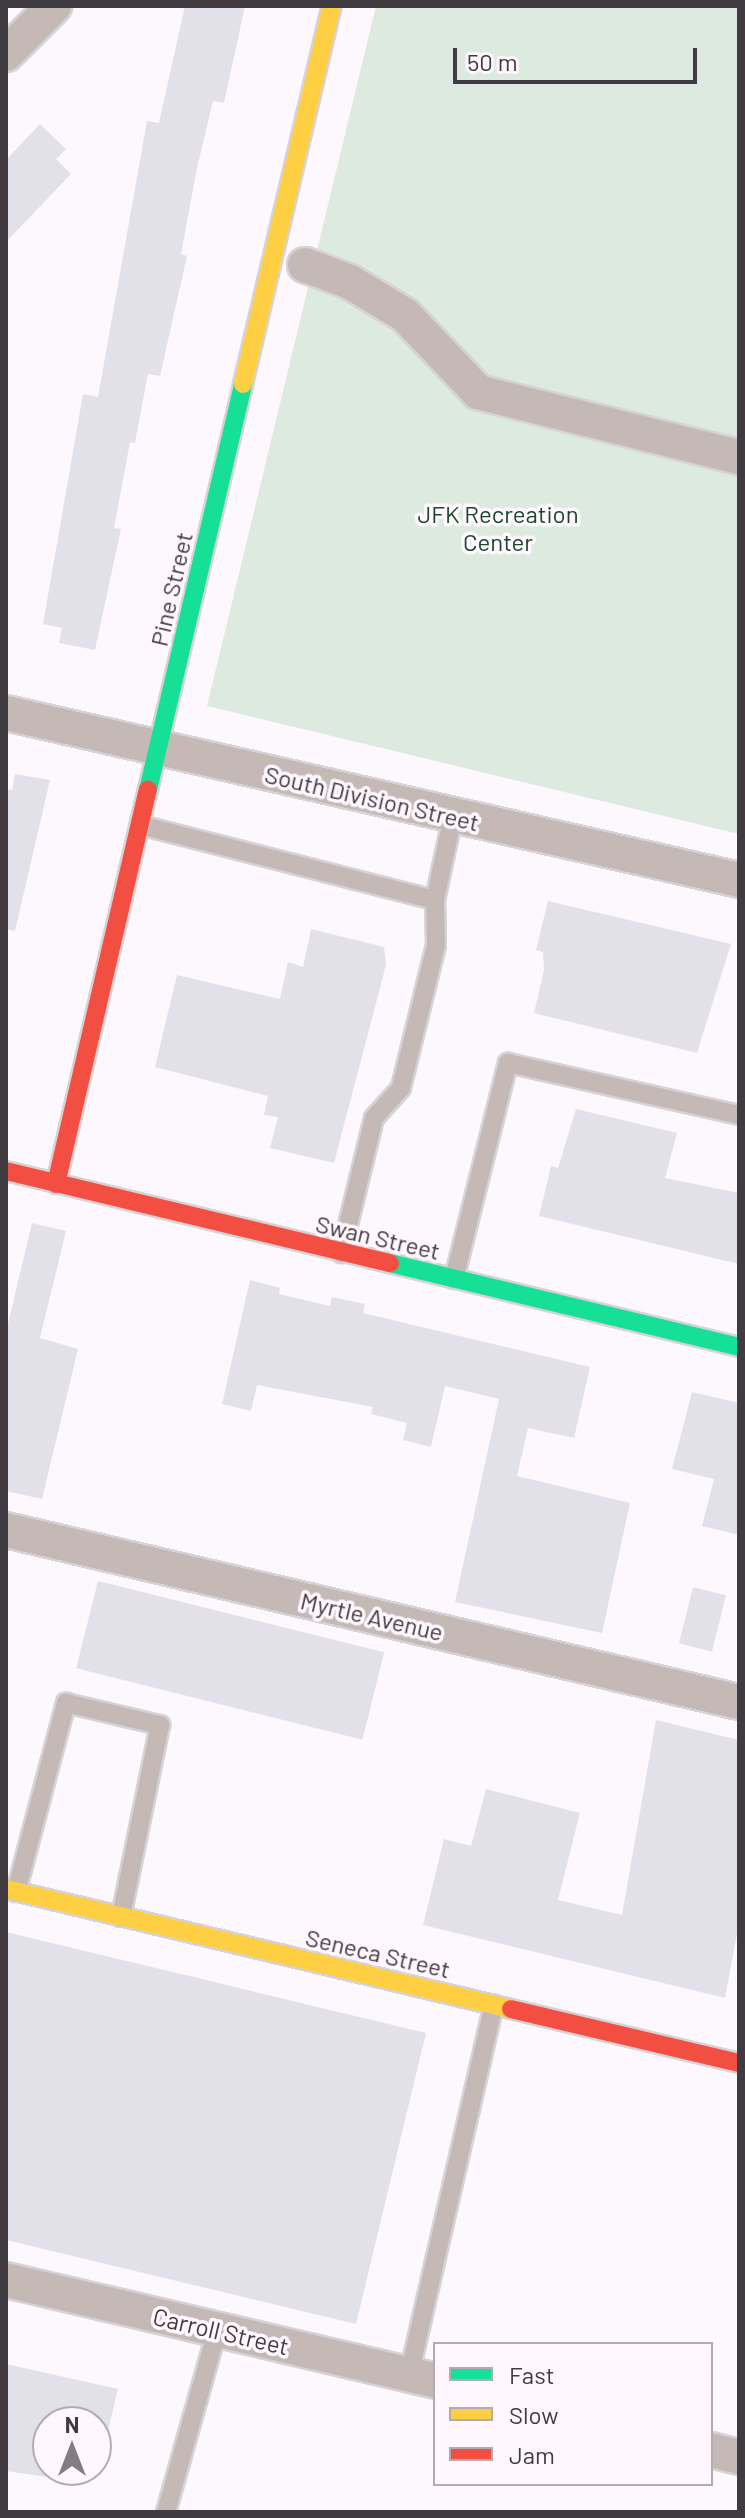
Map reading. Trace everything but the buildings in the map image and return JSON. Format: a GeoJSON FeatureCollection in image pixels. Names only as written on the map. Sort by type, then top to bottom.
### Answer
{"type":"FeatureCollection","features":[{"type":"Feature","properties":{"kind":"main road","name":"Pine Street"},"geometry":{"type":"LineString","coordinates":[[56,1184],[332,6]]}},
{"type":"Feature","properties":{"kind":"main road","name":"Swan Street"},"geometry":{"type":"LineString","coordinates":[[6,1171],[739,1347]]}},
{"type":"Feature","properties":{"kind":"main road","name":"Seneca Street"},"geometry":{"type":"LineString","coordinates":[[11,1890],[739,2063]]}},
{"type":"Feature","properties":{"kind":"street"},"geometry":{"type":"LineString","coordinates":[[6,54],[54,6]]}},
{"type":"Feature","properties":{"kind":"street"},"geometry":{"type":"LineString","coordinates":[[305,265],[350,282],[405,315],[478,392],[739,457]]}},
{"type":"Feature","properties":{"kind":"street","name":"South Division Street"},"geometry":{"type":"LineString","coordinates":[[6,713],[739,880]]}},
{"type":"Feature","properties":{"kind":"street","name":"Myrtle Avenue"},"geometry":{"type":"LineString","coordinates":[[6,1530],[739,1702]]}},
{"type":"Feature","properties":{"kind":"street","name":"Carroll Street"},"geometry":{"type":"LineString","coordinates":[[6,2280],[422,2378]]}},
{"type":"Feature","properties":{"kind":"street"},"geometry":{"type":"LineString","coordinates":[[713,2450],[739,2457]]}},
{"type":"Feature","properties":{"kind":"lane"},"geometry":{"type":"LineString","coordinates":[[341,1253],[374,1118],[401,1088],[436,945],[435,900],[453,816]]}},
{"type":"Feature","properties":{"kind":"lane"},"geometry":{"type":"LineString","coordinates":[[140,825],[435,900]]}},
{"type":"Feature","properties":{"kind":"lane"},"geometry":{"type":"LineString","coordinates":[[454,1279],[508,1063],[739,1115]]}},
{"type":"Feature","properties":{"kind":"lane"},"geometry":{"type":"LineString","coordinates":[[11,1890],[66,1703],[160,1725],[121,1917]]}},
{"type":"Feature","properties":{"kind":"lane"},"geometry":{"type":"LineString","coordinates":[[422,2378],[494,2005]]}},
{"type":"Feature","properties":{"kind":"lane"},"geometry":{"type":"LineString","coordinates":[[170,2511],[217,2330]]}},
{"type":"Feature","properties":{"kind":"green space","name":"JFK Recreation Center"},"geometry":{"type":"Polygon","coordinates":[[[376,6],[739,6],[739,834],[207,706],[376,6]]]}},
{"type":"Feature","properties":{"kind":"traffic: fast"},"geometry":{"type":"LineString","coordinates":[[148,790],[243,384]]}},
{"type":"Feature","properties":{"kind":"traffic: fast"},"geometry":{"type":"LineString","coordinates":[[390,1263],[739,1347]]}},
{"type":"Feature","properties":{"kind":"traffic: slow"},"geometry":{"type":"LineString","coordinates":[[243,384],[332,6]]}},
{"type":"Feature","properties":{"kind":"traffic: slow"},"geometry":{"type":"LineString","coordinates":[[6,1889],[511,2009]]}},
{"type":"Feature","properties":{"kind":"traffic: jam"},"geometry":{"type":"LineString","coordinates":[[56,1184],[148,790]]}},
{"type":"Feature","properties":{"kind":"traffic: jam"},"geometry":{"type":"LineString","coordinates":[[6,1171],[390,1263]]}},
{"type":"Feature","properties":{"kind":"traffic: jam"},"geometry":{"type":"LineString","coordinates":[[511,2009],[739,2063]]}}]}
